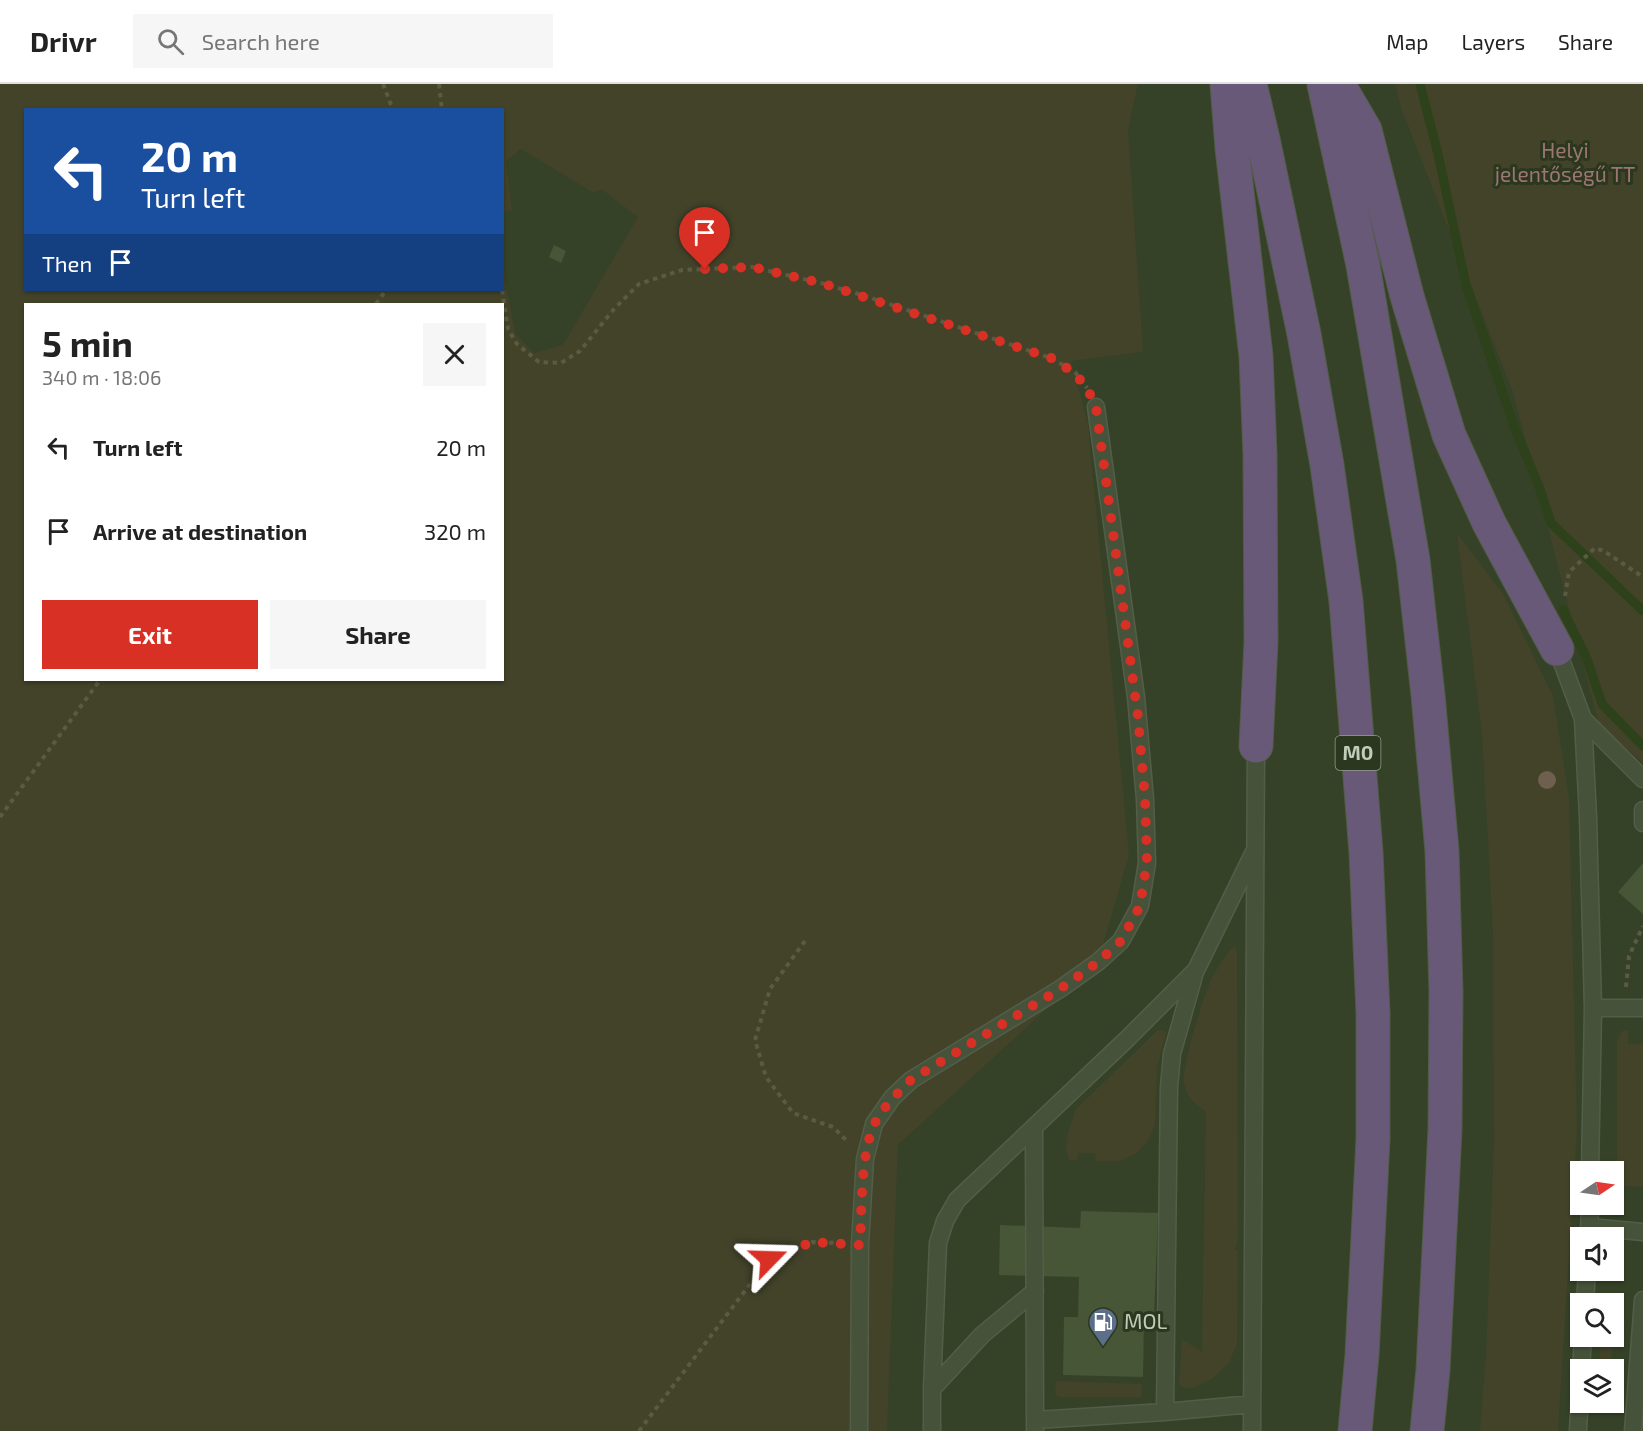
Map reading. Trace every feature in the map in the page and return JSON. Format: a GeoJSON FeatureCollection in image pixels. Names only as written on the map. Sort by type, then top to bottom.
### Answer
{"type":"FeatureCollection","features":[{"type":"Feature","properties":{"kind":"highway"},"geometry":{"type":"LineString","coordinates":[[1227,84],[1232,148],[1256,356],[1261,642],[1256,746]]}},
{"type":"Feature","properties":{"kind":"highway","name":"M0"},"geometry":{"type":"LineString","coordinates":[[1250,84],[1304,334],[1327,465],[1346,601],[1366,852],[1373,1013],[1373,1139],[1362,1355],[1355,1431]]}},
{"type":"Feature","properties":{"kind":"highway"},"geometry":{"type":"LineString","coordinates":[[1324,84],[1363,265],[1413,560],[1441,839],[1446,992],[1445,1129],[1433,1370],[1427,1431]]}},
{"type":"Feature","properties":{"kind":"highway"},"geometry":{"type":"LineString","coordinates":[[1338,84],[1365,130],[1407,296],[1449,435],[1489,523],[1557,649]]}},
{"type":"Feature","properties":{"kind":"lane"},"geometry":{"type":"LineString","coordinates":[[859,1431],[860,1245],[865,1159],[874,1124],[892,1098],[911,1080],[1060,989],[1098,962],[1121,941],[1140,906],[1147,862],[1145,799],[1137,708],[1096,407]]}},
{"type":"Feature","properties":{"kind":"lane"},"geometry":{"type":"LineString","coordinates":[[1557,649],[1583,719],[1593,1008],[1590,1161]]}},
{"type":"Feature","properties":{"kind":"lane"},"geometry":{"type":"LineString","coordinates":[[1583,719],[1643,779]]}},
{"type":"Feature","properties":{"kind":"lane"},"geometry":{"type":"LineString","coordinates":[[1252,1431],[1256,746]]}},
{"type":"Feature","properties":{"kind":"lane"},"geometry":{"type":"LineString","coordinates":[[1643,810],[1643,822]]}},
{"type":"Feature","properties":{"kind":"lane"},"geometry":{"type":"LineString","coordinates":[[1165,1412],[1169,1075],[1172,1054],[1195,972],[1254,852]]}},
{"type":"Feature","properties":{"kind":"lane"},"geometry":{"type":"LineString","coordinates":[[932,1431],[939,1243],[945,1221],[957,1200],[1195,972]]}},
{"type":"Feature","properties":{"kind":"lane"},"geometry":{"type":"LineString","coordinates":[[1593,1008],[1643,1008]]}},
{"type":"Feature","properties":{"kind":"lane"},"geometry":{"type":"LineString","coordinates":[[1034,1128],[1035,1426],[1252,1404]]}},
{"type":"Feature","properties":{"kind":"lane"},"geometry":{"type":"LineString","coordinates":[[1624,1232],[1643,1232]]}},
{"type":"Feature","properties":{"kind":"lane"},"geometry":{"type":"LineString","coordinates":[[932,1389],[981,1335],[1035,1291]]}},
{"type":"Feature","properties":{"kind":"lane"},"geometry":{"type":"LineString","coordinates":[[1633,1431],[1643,1300]]}},
{"type":"Feature","properties":{"kind":"lane"},"geometry":{"type":"LineString","coordinates":[[1578,1431],[1579,1413]]}},
{"type":"Feature","properties":{"kind":"path"},"geometry":{"type":"LineString","coordinates":[[383,84],[392,108]]}},
{"type":"Feature","properties":{"kind":"path"},"geometry":{"type":"LineString","coordinates":[[438,84],[442,108]]}},
{"type":"Feature","properties":{"kind":"path"},"geometry":{"type":"LineString","coordinates":[[504,303],[508,329],[517,344],[539,363],[561,363],[580,351],[614,309],[639,285],[682,270],[752,267],[862,295],[1051,358],[1075,372],[1088,389],[1096,407]]}},
{"type":"Feature","properties":{"kind":"path"},"geometry":{"type":"LineString","coordinates":[[1576,565],[1595,548],[1604,550],[1643,577]]}},
{"type":"Feature","properties":{"kind":"path"},"geometry":{"type":"LineString","coordinates":[[0,817],[99,681]]}},
{"type":"Feature","properties":{"kind":"path"},"geometry":{"type":"LineString","coordinates":[[1624,1008],[1629,956],[1643,926]]}},
{"type":"Feature","properties":{"kind":"path"},"geometry":{"type":"LineString","coordinates":[[805,941],[770,989],[755,1040],[766,1077],[793,1113],[833,1127],[865,1159]]}},
{"type":"Feature","properties":{"kind":"path"},"geometry":{"type":"LineString","coordinates":[[639,1431],[769,1259],[812,1242],[860,1245]]}},
{"type":"Feature","properties":{"kind":"green space"},"geometry":{"type":"Polygon","coordinates":[[[0,84],[1138,84],[1128,130],[1143,352],[1071,361],[1088,425],[1129,855],[1098,962],[898,1145],[887,1431],[0,1431],[0,84]]]}},
{"type":"Feature","properties":{"kind":"green space","name":"Helyi jelentőségű TT"},"geometry":{"type":"Polygon","coordinates":[[[1395,84],[1643,84],[1643,763],[1599,725],[1513,392],[1401,108],[1395,84]]]}},
{"type":"Feature","properties":{"kind":"green space"},"geometry":{"type":"Polygon","coordinates":[[[1457,533],[1503,594],[1553,696],[1569,798],[1577,1129],[1575,1161],[1570,1161],[1572,1215],[1558,1431],[1480,1431],[1486,1356],[1494,1142],[1493,931],[1482,733],[1457,533]]]}},
{"type":"Feature","properties":{"kind":"green space"},"geometry":{"type":"Polygon","coordinates":[[[1233,947],[1237,952],[1238,1239],[1235,1250],[1238,1250],[1237,1344],[1229,1363],[1212,1379],[1192,1388],[1184,1388],[1179,1384],[1182,1339],[1202,1352],[1206,1112],[1189,1097],[1185,1089],[1184,1075],[1193,1033],[1210,982],[1220,963],[1233,947]]]}},
{"type":"Feature","properties":{"kind":"green space"},"geometry":{"type":"Polygon","coordinates":[[[1161,1030],[1166,1034],[1157,1068],[1155,1125],[1149,1140],[1137,1153],[1120,1161],[1096,1161],[1095,1153],[1079,1153],[1077,1161],[1068,1159],[1066,1147],[1068,1133],[1076,1109],[1157,1031],[1161,1030]]]}},
{"type":"Feature","properties":{"kind":"green space"},"geometry":{"type":"Polygon","coordinates":[[[1628,1030],[1628,1044],[1643,1044],[1643,1187],[1624,1186],[1624,1161],[1617,1161],[1617,1041],[1622,1031],[1628,1030]]]}},
{"type":"Feature","properties":{"kind":"green space"},"geometry":{"type":"Polygon","coordinates":[[[1600,1347],[1612,1347],[1611,1359],[1600,1359],[1600,1347]]]}},
{"type":"Feature","properties":{"kind":"green space"},"geometry":{"type":"Polygon","coordinates":[[[1056,1381],[1142,1384],[1141,1397],[1060,1397],[1055,1395],[1056,1381]]]}},
{"type":"Feature","properties":{"kind":"building"},"geometry":{"type":"Polygon","coordinates":[[[554,245],[566,251],[561,263],[549,257],[554,245]]]}},
{"type":"Feature","properties":{"kind":"building"},"geometry":{"type":"Polygon","coordinates":[[[1643,863],[1643,914],[1618,892],[1643,863]]]}},
{"type":"Feature","properties":{"kind":"building"},"geometry":{"type":"Polygon","coordinates":[[[1081,1211],[1158,1213],[1154,1319],[1144,1319],[1143,1377],[1063,1375],[1064,1317],[1078,1317],[1079,1277],[999,1275],[1000,1225],[1080,1228],[1081,1211]]]}},
{"type":"Feature","properties":{"kind":"waterway"},"geometry":{"type":"LineString","coordinates":[[1420,84],[1438,154],[1466,285],[1514,426],[1540,489],[1551,523],[1643,611]]}},
{"type":"Feature","properties":{"kind":"waterway"},"geometry":{"type":"LineString","coordinates":[[1563,610],[1587,659],[1602,704],[1643,746]]}},
{"type":"Feature","properties":{"kind":"place","name":"MOL"},"geometry":{"type":"Point","coordinates":[1103,1348]}},
{"type":"Feature","properties":{"kind":"route"},"geometry":{"type":"LineString","coordinates":[[705,269],[752,267],[821,283],[1051,358],[1075,372],[1088,389],[1096,407],[1136,697],[1145,799],[1147,862],[1140,906],[1121,941],[1098,962],[1060,989],[911,1080],[892,1098],[874,1124],[865,1159],[860,1245],[812,1242],[769,1259]]}}]}
